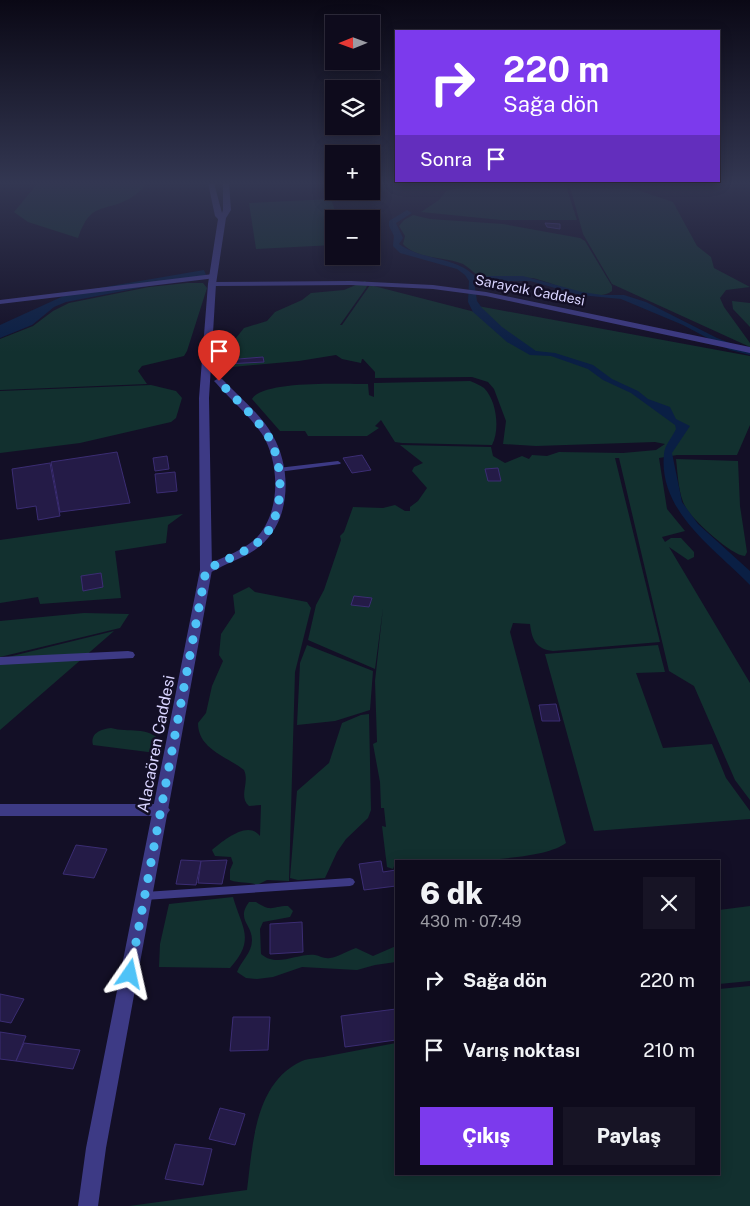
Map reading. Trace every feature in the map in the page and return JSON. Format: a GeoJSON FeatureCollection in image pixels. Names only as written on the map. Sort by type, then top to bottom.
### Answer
{"type":"FeatureCollection","features":[{"type":"Feature","properties":{"kind":"street","name":"Alacaören Caddesi"},"geometry":{"type":"LineString","coordinates":[[88,1206],[96,1148],[162,810],[206,570],[204,398],[213,280],[219,239]]}},
{"type":"Feature","properties":{"kind":"street","name":"Saraycık Caddesi"},"geometry":{"type":"LineString","coordinates":[[0,302],[213,280],[433,287],[486,294],[750,350]]}},
{"type":"Feature","properties":{"kind":"street"},"geometry":{"type":"LineString","coordinates":[[206,570],[257,544],[265,536],[275,517],[278,500],[278,470],[273,446],[267,434],[219,381]]}},
{"type":"Feature","properties":{"kind":"street"},"geometry":{"type":"LineString","coordinates":[[0,661],[128,655]]}},
{"type":"Feature","properties":{"kind":"street"},"geometry":{"type":"LineString","coordinates":[[0,810],[162,810]]}},
{"type":"Feature","properties":{"kind":"lane"},"geometry":{"type":"LineString","coordinates":[[278,470],[338,462]]}},
{"type":"Feature","properties":{"kind":"lane"},"geometry":{"type":"LineString","coordinates":[[145,896],[350,882]]}},
{"type":"Feature","properties":{"kind":"green space"},"geometry":{"type":"Polygon","coordinates":[[[255,239],[325,239],[325,245],[256,249],[255,239]]]}},
{"type":"Feature","properties":{"kind":"green space"},"geometry":{"type":"Polygon","coordinates":[[[404,239],[582,239],[612,286],[612,291],[604,295],[584,294],[532,278],[482,277],[463,264],[416,253],[403,244],[404,239]]]}},
{"type":"Feature","properties":{"kind":"green space"},"geometry":{"type":"Polygon","coordinates":[[[586,239],[693,239],[697,246],[711,257],[714,268],[750,287],[726,290],[720,298],[724,307],[750,343],[750,347],[612,284],[586,239]]]}},
{"type":"Feature","properties":{"kind":"green space"},"geometry":{"type":"Polygon","coordinates":[[[365,281],[368,284],[340,325],[342,325],[370,285],[475,312],[478,306],[750,356],[750,425],[737,455],[677,455],[659,458],[667,509],[685,531],[662,537],[665,542],[671,538],[681,538],[694,552],[694,557],[688,560],[669,547],[750,683],[750,800],[735,780],[694,686],[669,671],[619,458],[615,458],[660,642],[553,651],[547,650],[536,643],[530,624],[513,623],[510,632],[566,843],[552,850],[533,855],[485,860],[395,860],[393,869],[387,867],[382,826],[386,827],[384,808],[381,808],[380,782],[373,744],[377,742],[375,681],[383,608],[375,669],[308,640],[316,605],[324,590],[341,540],[340,536],[344,532],[353,507],[383,508],[395,505],[405,511],[410,511],[410,507],[418,501],[427,488],[412,471],[414,467],[423,463],[400,445],[491,447],[493,456],[505,463],[522,456],[529,459],[532,455],[547,456],[559,452],[623,453],[656,450],[665,444],[655,442],[536,446],[503,444],[506,421],[494,389],[488,382],[472,377],[375,378],[375,372],[363,359],[361,363],[342,359],[336,355],[299,361],[221,368],[218,348],[221,344],[236,338],[244,328],[267,321],[275,312],[302,300],[311,293],[344,290],[365,281]]]}},
{"type":"Feature","properties":{"kind":"green space"},"geometry":{"type":"Polygon","coordinates":[[[203,283],[207,288],[187,351],[184,356],[142,366],[138,371],[147,384],[0,390],[0,339],[33,326],[53,311],[69,303],[149,287],[203,283]]]}},
{"type":"Feature","properties":{"kind":"green space"},"geometry":{"type":"Polygon","coordinates":[[[732,301],[750,303],[750,327],[733,309],[732,301]]]}},
{"type":"Feature","properties":{"kind":"green space"},"geometry":{"type":"Polygon","coordinates":[[[470,381],[484,388],[492,400],[496,416],[496,432],[492,445],[395,442],[381,420],[375,426],[379,428],[367,436],[308,436],[305,431],[280,431],[252,399],[259,393],[271,389],[306,384],[368,384],[369,395],[374,397],[374,383],[470,381]]]}},
{"type":"Feature","properties":{"kind":"green space"},"geometry":{"type":"Polygon","coordinates":[[[151,385],[176,391],[182,398],[176,418],[171,422],[80,443],[0,453],[0,391],[151,385]]]}},
{"type":"Feature","properties":{"kind":"green space"},"geometry":{"type":"Polygon","coordinates":[[[676,459],[738,461],[740,506],[747,552],[745,556],[722,544],[690,514],[683,503],[676,459]]]}},
{"type":"Feature","properties":{"kind":"green space"},"geometry":{"type":"Polygon","coordinates":[[[183,514],[168,525],[166,543],[115,551],[121,598],[40,604],[38,597],[0,603],[0,540],[183,514]]]}},
{"type":"Feature","properties":{"kind":"green space"},"geometry":{"type":"Polygon","coordinates":[[[249,587],[255,592],[307,602],[311,608],[295,672],[289,881],[267,880],[257,885],[230,880],[230,870],[233,863],[231,857],[215,856],[212,850],[236,833],[249,830],[260,836],[261,805],[249,806],[244,798],[246,780],[244,770],[208,746],[199,732],[198,723],[206,713],[212,686],[223,661],[219,655],[221,634],[235,613],[233,595],[249,587]]]}},
{"type":"Feature","properties":{"kind":"green space"},"geometry":{"type":"Polygon","coordinates":[[[84,613],[129,614],[120,628],[0,657],[0,621],[84,613]]]}},
{"type":"Feature","properties":{"kind":"green space"},"geometry":{"type":"Polygon","coordinates":[[[114,631],[0,730],[0,659],[114,631]]]}},
{"type":"Feature","properties":{"kind":"green space"},"geometry":{"type":"Polygon","coordinates":[[[307,645],[373,671],[370,710],[335,721],[297,725],[300,663],[307,645]]]}},
{"type":"Feature","properties":{"kind":"green space"},"geometry":{"type":"Polygon","coordinates":[[[658,645],[665,672],[636,673],[663,748],[712,744],[726,778],[750,811],[750,819],[594,831],[545,654],[658,645]]]}},
{"type":"Feature","properties":{"kind":"green space"},"geometry":{"type":"Polygon","coordinates":[[[369,714],[371,810],[368,818],[346,839],[337,852],[325,878],[298,880],[290,878],[297,791],[329,763],[342,723],[361,715],[369,714]]]}},
{"type":"Feature","properties":{"kind":"green space"},"geometry":{"type":"Polygon","coordinates":[[[111,728],[150,733],[161,741],[154,751],[148,752],[93,745],[93,737],[97,732],[111,728]]]}},
{"type":"Feature","properties":{"kind":"green space"},"geometry":{"type":"Polygon","coordinates":[[[233,897],[243,926],[245,941],[238,958],[230,968],[159,967],[160,944],[169,904],[233,897]]]}},
{"type":"Feature","properties":{"kind":"green space"},"geometry":{"type":"Polygon","coordinates":[[[249,902],[256,902],[269,908],[288,906],[293,911],[290,917],[263,922],[260,929],[261,954],[267,958],[280,960],[315,955],[330,958],[356,948],[373,956],[395,946],[395,962],[357,970],[302,967],[273,977],[246,978],[237,972],[252,945],[251,935],[244,918],[245,908],[249,902]]]}},
{"type":"Feature","properties":{"kind":"green space"},"geometry":{"type":"Polygon","coordinates":[[[750,906],[750,981],[720,984],[720,910],[750,906]]]}},
{"type":"Feature","properties":{"kind":"green space"},"geometry":{"type":"Polygon","coordinates":[[[750,986],[750,1206],[129,1206],[247,1190],[254,1135],[259,1117],[265,1100],[274,1084],[286,1071],[305,1060],[395,1043],[395,1175],[720,1175],[720,989],[750,986]]]}},
{"type":"Feature","properties":{"kind":"water"},"geometry":{"type":"Polygon","coordinates":[[[394,239],[402,239],[399,244],[408,249],[458,265],[475,276],[523,276],[582,292],[602,295],[624,295],[646,302],[717,338],[750,351],[750,355],[730,350],[683,325],[621,299],[580,295],[530,281],[474,281],[477,301],[482,308],[502,327],[536,351],[555,353],[593,365],[612,379],[638,391],[648,399],[670,407],[676,419],[690,426],[672,453],[682,502],[698,524],[750,571],[750,585],[691,527],[679,511],[670,493],[664,474],[664,451],[676,429],[675,425],[631,393],[603,380],[588,369],[551,356],[530,355],[507,342],[473,312],[468,302],[469,281],[465,275],[457,269],[400,253],[393,246],[394,239]]]}},
{"type":"Feature","properties":{"kind":"water"},"geometry":{"type":"Polygon","coordinates":[[[204,270],[206,275],[66,302],[54,307],[32,325],[0,338],[0,325],[70,293],[204,270]]]}},
{"type":"Feature","properties":{"kind":"building"},"geometry":{"type":"Polygon","coordinates":[[[233,351],[235,358],[222,359],[221,353],[233,351]]]}},
{"type":"Feature","properties":{"kind":"building"},"geometry":{"type":"Polygon","coordinates":[[[263,357],[264,362],[226,364],[226,360],[263,357]]]}},
{"type":"Feature","properties":{"kind":"building"},"geometry":{"type":"Polygon","coordinates":[[[117,452],[130,503],[60,512],[51,462],[117,452]]]}},
{"type":"Feature","properties":{"kind":"building"},"geometry":{"type":"Polygon","coordinates":[[[362,455],[371,470],[352,473],[343,458],[362,455]]]}},
{"type":"Feature","properties":{"kind":"building"},"geometry":{"type":"Polygon","coordinates":[[[167,456],[169,469],[155,471],[153,458],[167,456]]]}},
{"type":"Feature","properties":{"kind":"building"},"geometry":{"type":"Polygon","coordinates":[[[50,463],[60,516],[38,520],[36,506],[17,509],[12,469],[50,463]]]}},
{"type":"Feature","properties":{"kind":"building"},"geometry":{"type":"Polygon","coordinates":[[[498,468],[501,481],[488,481],[485,469],[498,468]]]}},
{"type":"Feature","properties":{"kind":"building"},"geometry":{"type":"Polygon","coordinates":[[[175,472],[177,491],[157,493],[155,474],[175,472]]]}},
{"type":"Feature","properties":{"kind":"building"},"geometry":{"type":"Polygon","coordinates":[[[101,573],[103,587],[83,591],[81,576],[101,573]]]}},
{"type":"Feature","properties":{"kind":"building"},"geometry":{"type":"Polygon","coordinates":[[[354,596],[372,598],[369,607],[351,605],[354,596]]]}},
{"type":"Feature","properties":{"kind":"building"},"geometry":{"type":"Polygon","coordinates":[[[556,704],[560,721],[542,721],[539,705],[556,704]]]}},
{"type":"Feature","properties":{"kind":"building"},"geometry":{"type":"Polygon","coordinates":[[[76,845],[107,849],[94,878],[63,874],[76,845]]]}},
{"type":"Feature","properties":{"kind":"building"},"geometry":{"type":"Polygon","coordinates":[[[181,860],[201,861],[196,885],[176,884],[181,860]]]}},
{"type":"Feature","properties":{"kind":"building"},"geometry":{"type":"Polygon","coordinates":[[[227,860],[222,884],[198,883],[201,861],[227,860]]]}},
{"type":"Feature","properties":{"kind":"building"},"geometry":{"type":"Polygon","coordinates":[[[381,861],[383,872],[395,870],[395,886],[364,890],[359,864],[381,861]]]}},
{"type":"Feature","properties":{"kind":"building"},"geometry":{"type":"Polygon","coordinates":[[[302,922],[303,952],[270,954],[270,924],[302,922]]]}},
{"type":"Feature","properties":{"kind":"building"},"geometry":{"type":"Polygon","coordinates":[[[0,994],[24,999],[11,1023],[0,1021],[0,994]]]}},
{"type":"Feature","properties":{"kind":"building"},"geometry":{"type":"Polygon","coordinates":[[[395,1009],[395,1040],[345,1047],[341,1016],[395,1009]]]}},
{"type":"Feature","properties":{"kind":"building"},"geometry":{"type":"Polygon","coordinates":[[[233,1017],[270,1017],[268,1050],[230,1051],[233,1017]]]}},
{"type":"Feature","properties":{"kind":"building"},"geometry":{"type":"Polygon","coordinates":[[[0,1032],[26,1036],[16,1061],[0,1059],[0,1032]]]}},
{"type":"Feature","properties":{"kind":"building"},"geometry":{"type":"Polygon","coordinates":[[[24,1043],[80,1050],[73,1069],[16,1061],[24,1043]]]}},
{"type":"Feature","properties":{"kind":"building"},"geometry":{"type":"Polygon","coordinates":[[[220,1108],[245,1114],[235,1145],[209,1139],[220,1108]]]}},
{"type":"Feature","properties":{"kind":"building"},"geometry":{"type":"Polygon","coordinates":[[[175,1144],[212,1149],[203,1185],[165,1179],[175,1144]]]}},
{"type":"Feature","properties":{"kind":"route"},"geometry":{"type":"LineString","coordinates":[[130,974],[206,570],[257,544],[271,526],[275,517],[278,500],[278,470],[273,446],[267,434],[219,381]]}}]}
